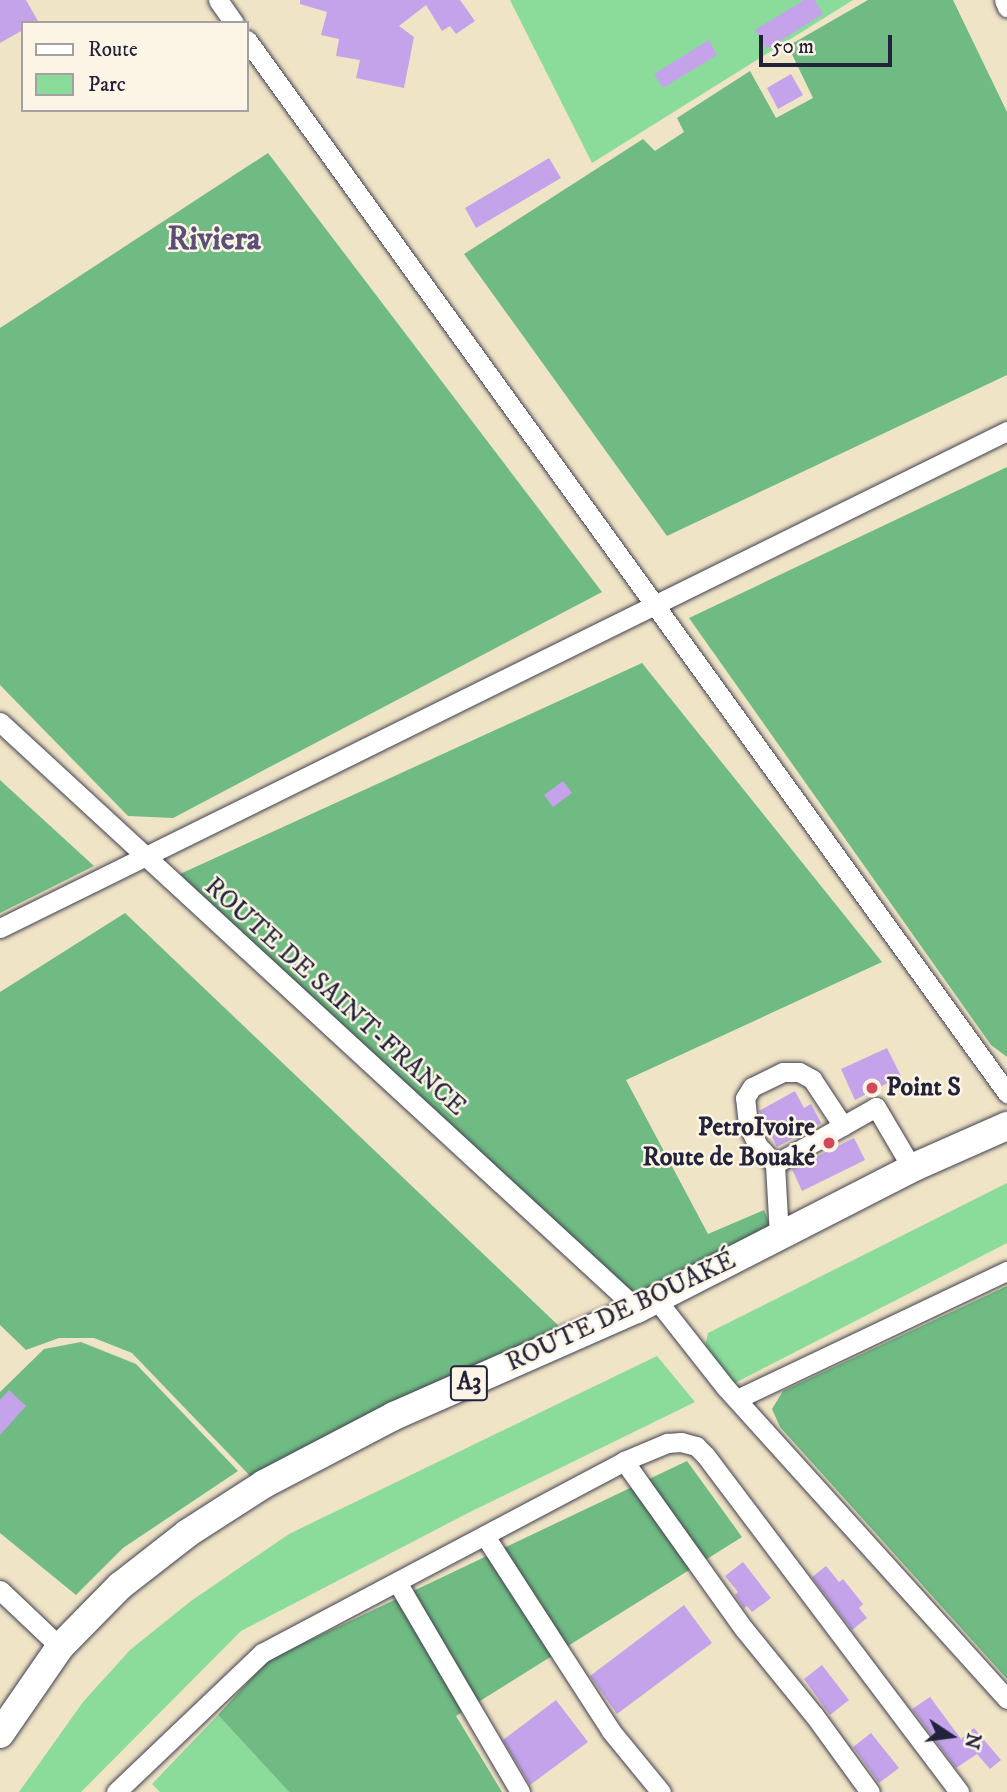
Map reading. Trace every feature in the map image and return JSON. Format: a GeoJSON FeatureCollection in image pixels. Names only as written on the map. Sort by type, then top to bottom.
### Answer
{"type":"FeatureCollection","features":[{"type":"Feature","properties":{"kind":"highway","name":"ROUTE DE BOUAKÉ"},"geometry":{"type":"LineString","coordinates":[[0,1734],[60,1647],[120,1586],[188,1533],[264,1484],[394,1416],[646,1304],[912,1168],[1007,1126]]}},
{"type":"Feature","properties":{"kind":"street"},"geometry":{"type":"LineString","coordinates":[[218,0],[233,21]]}},
{"type":"Feature","properties":{"kind":"street"},"geometry":{"type":"LineString","coordinates":[[1004,0],[1007,7]]}},
{"type":"Feature","properties":{"kind":"street"},"geometry":{"type":"LineString","coordinates":[[248,41],[1007,1093]]}},
{"type":"Feature","properties":{"kind":"street"},"geometry":{"type":"LineString","coordinates":[[0,928],[1007,430]]}},
{"type":"Feature","properties":{"kind":"street","name":"ROUTE DE SAINT-FRANCE"},"geometry":{"type":"LineString","coordinates":[[0,722],[142,857],[646,1304],[737,1399],[1007,1699]]}},
{"type":"Feature","properties":{"kind":"street"},"geometry":{"type":"LineString","coordinates":[[779,1236],[775,1164],[758,1146],[748,1125],[745,1098],[752,1087],[783,1072],[799,1072],[812,1079],[843,1126]]}},
{"type":"Feature","properties":{"kind":"street"},"geometry":{"type":"LineString","coordinates":[[775,1164],[876,1107],[912,1168]]}},
{"type":"Feature","properties":{"kind":"street"},"geometry":{"type":"LineString","coordinates":[[737,1399],[1007,1271]]}},
{"type":"Feature","properties":{"kind":"street"},"geometry":{"type":"LineString","coordinates":[[116,1792],[262,1653],[624,1461],[667,1443],[696,1446],[959,1792]]}},
{"type":"Feature","properties":{"kind":"street"},"geometry":{"type":"LineString","coordinates":[[624,1461],[744,1629],[814,1715],[870,1792]]}},
{"type":"Feature","properties":{"kind":"street"},"geometry":{"type":"LineString","coordinates":[[485,1536],[611,1731],[661,1792]]}},
{"type":"Feature","properties":{"kind":"street"},"geometry":{"type":"LineString","coordinates":[[397,1582],[520,1792]]}},
{"type":"Feature","properties":{"kind":"street"},"geometry":{"type":"LineString","coordinates":[[0,1590],[60,1647]]}},
{"type":"Feature","properties":{"kind":"green space"},"geometry":{"type":"Polygon","coordinates":[[[510,0],[853,0],[592,163],[510,0]]]}},
{"type":"Feature","properties":{"kind":"green space"},"geometry":{"type":"Polygon","coordinates":[[[868,0],[953,0],[1007,112],[1007,375],[667,536],[464,254],[643,139],[655,151],[684,132],[677,118],[750,71],[776,118],[813,98],[788,46],[868,0]]]}},
{"type":"Feature","properties":{"kind":"green space"},"geometry":{"type":"Polygon","coordinates":[[[268,153],[602,592],[173,818],[128,816],[0,685],[0,328],[268,153]]]}},
{"type":"Feature","properties":{"kind":"green space"},"geometry":{"type":"Polygon","coordinates":[[[1007,467],[1007,1057],[991,1045],[689,618],[1007,467]]]}},
{"type":"Feature","properties":{"kind":"green space"},"geometry":{"type":"Polygon","coordinates":[[[642,663],[882,962],[626,1080],[708,1234],[764,1210],[774,1235],[638,1306],[180,874],[642,663]]]}},
{"type":"Feature","properties":{"kind":"green space"},"geometry":{"type":"Polygon","coordinates":[[[0,780],[94,866],[0,913],[0,780]]]}},
{"type":"Feature","properties":{"kind":"green space"},"geometry":{"type":"Polygon","coordinates":[[[125,913],[561,1328],[254,1480],[132,1353],[94,1338],[59,1338],[26,1350],[0,1325],[0,992],[125,913]]]}},
{"type":"Feature","properties":{"kind":"green space"},"geometry":{"type":"Polygon","coordinates":[[[1007,1183],[1007,1243],[733,1384],[705,1347],[708,1333],[1007,1183]]]}},
{"type":"Feature","properties":{"kind":"green space"},"geometry":{"type":"Polygon","coordinates":[[[1007,1286],[1007,1679],[780,1427],[772,1409],[783,1391],[1007,1286]]]}},
{"type":"Feature","properties":{"kind":"green space"},"geometry":{"type":"Polygon","coordinates":[[[81,1342],[136,1364],[238,1471],[123,1548],[76,1595],[0,1533],[0,1392],[44,1349],[81,1342]]]}},
{"type":"Feature","properties":{"kind":"green space"},"geometry":{"type":"Polygon","coordinates":[[[657,1356],[695,1402],[468,1513],[241,1631],[81,1792],[19,1792],[83,1702],[130,1650],[191,1601],[289,1534],[657,1356]]]}},
{"type":"Feature","properties":{"kind":"green space"},"geometry":{"type":"Polygon","coordinates":[[[687,1461],[742,1537],[456,1716],[502,1792],[289,1792],[218,1715],[268,1660],[687,1461]]]}},
{"type":"Feature","properties":{"kind":"green space"},"geometry":{"type":"Polygon","coordinates":[[[218,1715],[289,1792],[160,1792],[152,1784],[218,1715]]]}},
{"type":"Feature","properties":{"kind":"building"},"geometry":{"type":"Polygon","coordinates":[[[0,0],[26,0],[38,21],[21,21],[21,31],[0,43],[0,0]]]}},
{"type":"Feature","properties":{"kind":"building"},"geometry":{"type":"Polygon","coordinates":[[[300,0],[460,0],[475,21],[456,34],[450,26],[442,31],[426,5],[399,26],[414,37],[404,88],[356,78],[360,60],[336,56],[339,39],[321,35],[327,12],[300,4],[300,0]]]}},
{"type":"Feature","properties":{"kind":"building"},"geometry":{"type":"Polygon","coordinates":[[[804,0],[815,0],[823,14],[767,49],[755,30],[804,0]]]}},
{"type":"Feature","properties":{"kind":"building"},"geometry":{"type":"Polygon","coordinates":[[[709,40],[717,55],[663,88],[654,74],[709,40]]]}},
{"type":"Feature","properties":{"kind":"building"},"geometry":{"type":"Polygon","coordinates":[[[791,74],[803,95],[778,109],[767,88],[791,74]]]}},
{"type":"Feature","properties":{"kind":"building"},"geometry":{"type":"Polygon","coordinates":[[[549,158],[561,178],[476,228],[465,208],[549,158]]]}},
{"type":"Feature","properties":{"kind":"building"},"geometry":{"type":"Polygon","coordinates":[[[563,781],[572,793],[553,807],[544,795],[563,781]]]}},
{"type":"Feature","properties":{"kind":"building"},"geometry":{"type":"Polygon","coordinates":[[[887,1048],[901,1076],[855,1100],[841,1069],[887,1048]]]}},
{"type":"Feature","properties":{"kind":"building"},"geometry":{"type":"Polygon","coordinates":[[[795,1091],[804,1108],[811,1104],[821,1123],[777,1147],[759,1111],[795,1091]]]}},
{"type":"Feature","properties":{"kind":"building"},"geometry":{"type":"Polygon","coordinates":[[[854,1138],[865,1160],[802,1191],[792,1169],[854,1138]]]}},
{"type":"Feature","properties":{"kind":"building"},"geometry":{"type":"Polygon","coordinates":[[[9,1390],[26,1406],[0,1435],[0,1400],[9,1390]]]}},
{"type":"Feature","properties":{"kind":"building"},"geometry":{"type":"Polygon","coordinates":[[[743,1562],[771,1598],[752,1612],[747,1606],[744,1608],[735,1595],[738,1592],[725,1576],[743,1562]]]}},
{"type":"Feature","properties":{"kind":"building"},"geometry":{"type":"Polygon","coordinates":[[[826,1566],[839,1582],[843,1579],[863,1604],[859,1608],[867,1618],[852,1630],[812,1577],[826,1566]]]}},
{"type":"Feature","properties":{"kind":"building"},"geometry":{"type":"Polygon","coordinates":[[[684,1605],[712,1643],[617,1714],[590,1676],[684,1605]]]}},
{"type":"Feature","properties":{"kind":"building"},"geometry":{"type":"Polygon","coordinates":[[[822,1665],[849,1700],[830,1715],[804,1679],[822,1665]]]}},
{"type":"Feature","properties":{"kind":"building"},"geometry":{"type":"Polygon","coordinates":[[[930,1697],[961,1739],[974,1728],[1001,1760],[990,1769],[977,1754],[956,1768],[912,1709],[930,1697]]]}},
{"type":"Feature","properties":{"kind":"building"},"geometry":{"type":"Polygon","coordinates":[[[556,1700],[588,1742],[530,1785],[503,1740],[556,1700]]]}},
{"type":"Feature","properties":{"kind":"building"},"geometry":{"type":"Polygon","coordinates":[[[871,1733],[899,1768],[879,1783],[853,1747],[871,1733]]]}},
{"type":"Feature","properties":{"kind":"place","name":"Point S"},"geometry":{"type":"Point","coordinates":[872,1088]}},
{"type":"Feature","properties":{"kind":"place","name":"PetroIvoire Route de Bouaké"},"geometry":{"type":"Point","coordinates":[829,1143]}},
{"type":"Feature","properties":{"kind":"district","name":"Riviera"},"geometry":{"type":"Point","coordinates":[214,240]}}]}
